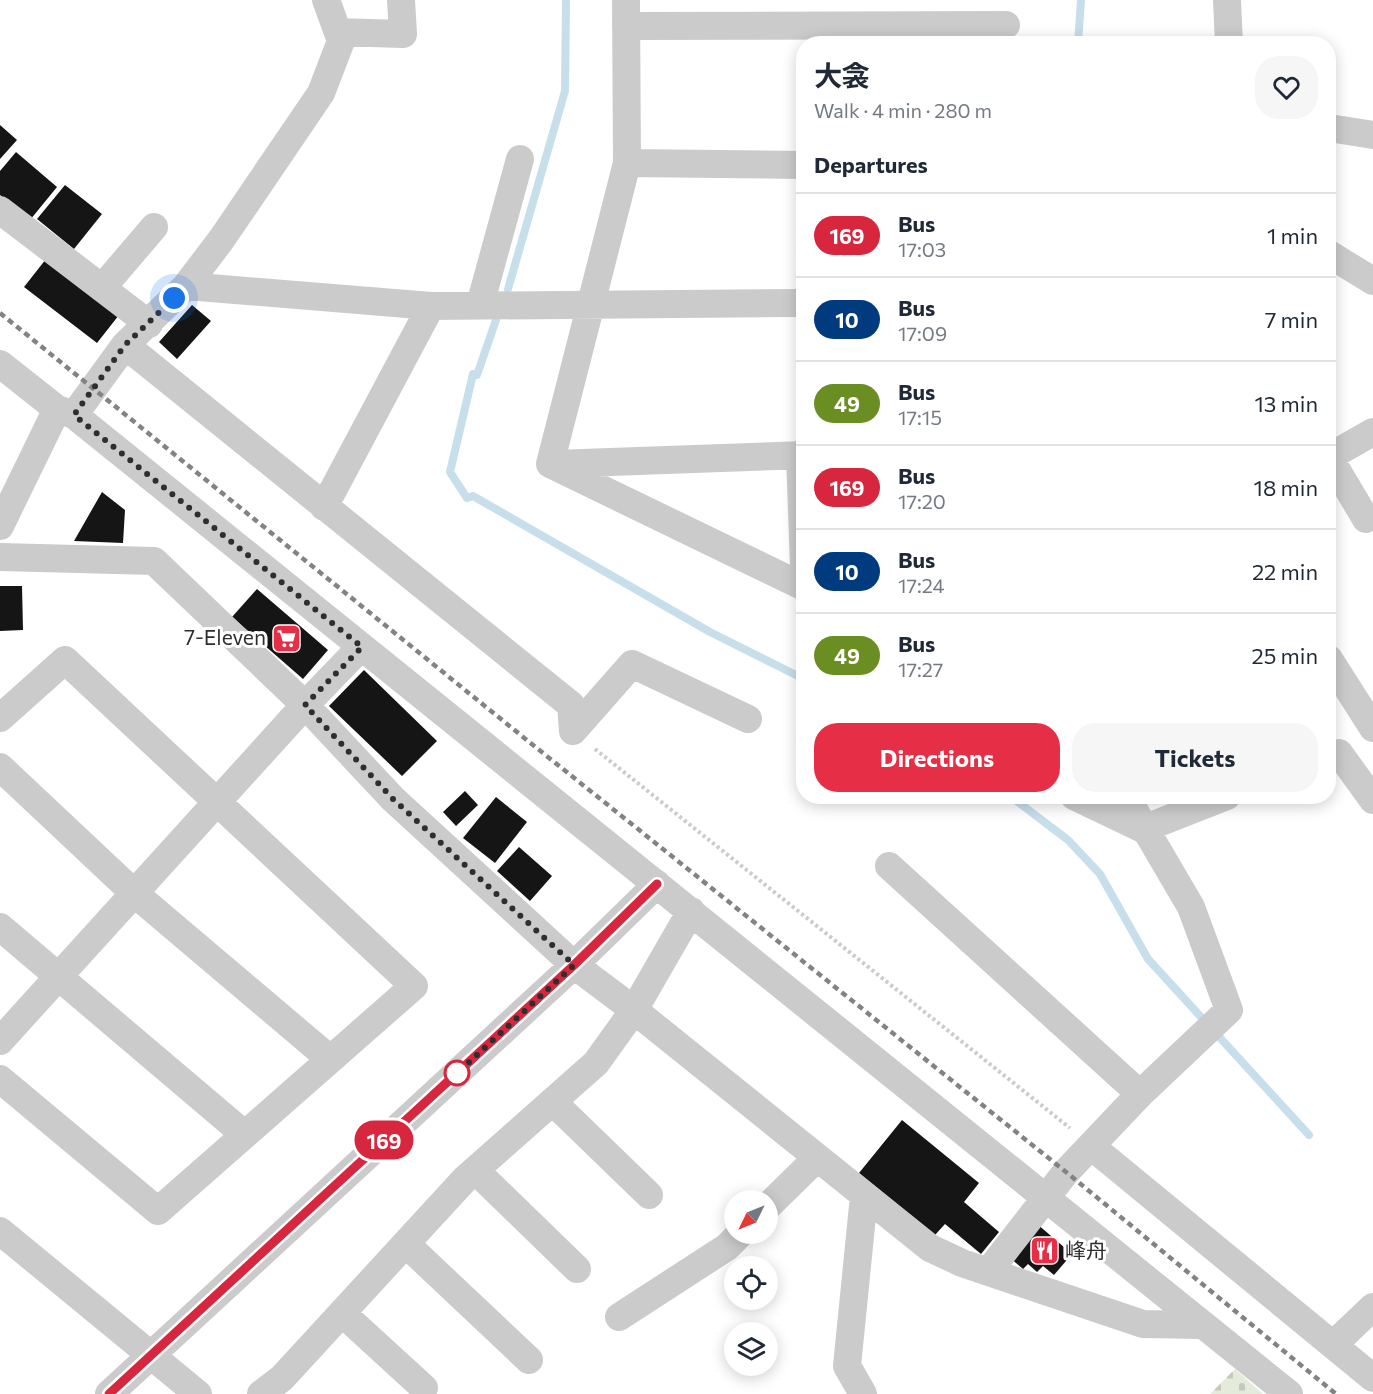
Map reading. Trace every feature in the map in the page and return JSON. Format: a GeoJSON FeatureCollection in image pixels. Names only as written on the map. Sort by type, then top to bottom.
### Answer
{"type":"FeatureCollection","features":[{"type":"Feature","properties":{"kind":"street"},"geometry":{"type":"LineString","coordinates":[[0,525],[9,483],[65,412],[125,345],[186,286],[221,240],[321,93],[341,41],[326,0]]}},
{"type":"Feature","properties":{"kind":"street"},"geometry":{"type":"LineString","coordinates":[[338,32],[403,34],[401,0]]}},
{"type":"Feature","properties":{"kind":"street"},"geometry":{"type":"LineString","coordinates":[[1227,0],[1229,36]]}},
{"type":"Feature","properties":{"kind":"street"},"geometry":{"type":"LineString","coordinates":[[550,464],[627,163],[626,13],[1006,23]]}},
{"type":"Feature","properties":{"kind":"street"},"geometry":{"type":"LineString","coordinates":[[1336,129],[1373,135]]}},
{"type":"Feature","properties":{"kind":"street"},"geometry":{"type":"LineString","coordinates":[[480,305],[520,159]]}},
{"type":"Feature","properties":{"kind":"street"},"geometry":{"type":"LineString","coordinates":[[627,163],[796,165]]}},
{"type":"Feature","properties":{"kind":"street"},"geometry":{"type":"LineString","coordinates":[[0,210],[149,324]]}},
{"type":"Feature","properties":{"kind":"street"},"geometry":{"type":"LineString","coordinates":[[102,288],[154,227]]}},
{"type":"Feature","properties":{"kind":"street"},"geometry":{"type":"LineString","coordinates":[[1336,258],[1373,280]]}},
{"type":"Feature","properties":{"kind":"street"},"geometry":{"type":"LineString","coordinates":[[186,286],[431,306],[796,303]]}},
{"type":"Feature","properties":{"kind":"street"},"geometry":{"type":"LineString","coordinates":[[324,507],[431,306]]}},
{"type":"Feature","properties":{"kind":"street"},"geometry":{"type":"LineString","coordinates":[[125,345],[571,705],[573,731]]}},
{"type":"Feature","properties":{"kind":"street"},"geometry":{"type":"LineString","coordinates":[[2,371],[65,412],[185,510],[362,647],[1289,1394]]}},
{"type":"Feature","properties":{"kind":"street"},"geometry":{"type":"LineString","coordinates":[[1336,453],[1373,432]]}},
{"type":"Feature","properties":{"kind":"street"},"geometry":{"type":"LineString","coordinates":[[550,464],[796,455]]}},
{"type":"Feature","properties":{"kind":"street"},"geometry":{"type":"LineString","coordinates":[[550,464],[796,583]]}},
{"type":"Feature","properties":{"kind":"street"},"geometry":{"type":"LineString","coordinates":[[1336,469],[1366,519]]}},
{"type":"Feature","properties":{"kind":"street"},"geometry":{"type":"LineString","coordinates":[[0,557],[154,561],[182,576],[393,799],[574,965],[634,1010],[930,1248],[988,1272],[1143,1324],[1201,1325]]}},
{"type":"Feature","properties":{"kind":"street"},"geometry":{"type":"LineString","coordinates":[[0,1041],[305,705],[362,647]]}},
{"type":"Feature","properties":{"kind":"street"},"geometry":{"type":"LineString","coordinates":[[0,718],[65,660],[414,986],[158,1211],[0,1079]]}},
{"type":"Feature","properties":{"kind":"street"},"geometry":{"type":"LineString","coordinates":[[573,731],[632,664],[748,719]]}},
{"type":"Feature","properties":{"kind":"street"},"geometry":{"type":"LineString","coordinates":[[1336,670],[1373,728]]}},
{"type":"Feature","properties":{"kind":"street"},"geometry":{"type":"LineString","coordinates":[[1336,754],[1373,740]]}},
{"type":"Feature","properties":{"kind":"street"},"geometry":{"type":"LineString","coordinates":[[1336,757],[1373,800]]}},
{"type":"Feature","properties":{"kind":"street"},"geometry":{"type":"LineString","coordinates":[[0,767],[134,893],[330,1059]]}},
{"type":"Feature","properties":{"kind":"street"},"geometry":{"type":"LineString","coordinates":[[1091,804],[1143,829],[1207,804]]}},
{"type":"Feature","properties":{"kind":"street"},"geometry":{"type":"LineString","coordinates":[[988,1272],[1045,1198],[1091,1146],[1140,1094],[1229,1010],[1191,907],[1130,804]]}},
{"type":"Feature","properties":{"kind":"street"},"geometry":{"type":"LineString","coordinates":[[889,866],[1140,1094]]}},
{"type":"Feature","properties":{"kind":"street"},"geometry":{"type":"LineString","coordinates":[[109,1394],[574,965],[657,884]]}},
{"type":"Feature","properties":{"kind":"street"},"geometry":{"type":"LineString","coordinates":[[280,1388],[342,1313],[475,1170],[596,1063],[634,1010],[691,911]]}},
{"type":"Feature","properties":{"kind":"street"},"geometry":{"type":"LineString","coordinates":[[0,927],[244,1134]]}},
{"type":"Feature","properties":{"kind":"street"},"geometry":{"type":"LineString","coordinates":[[553,1102],[649,1195]]}},
{"type":"Feature","properties":{"kind":"street"},"geometry":{"type":"LineString","coordinates":[[1091,1146],[1373,1378]]}},
{"type":"Feature","properties":{"kind":"street"},"geometry":{"type":"LineString","coordinates":[[778,1196],[817,1158]]}},
{"type":"Feature","properties":{"kind":"street"},"geometry":{"type":"LineString","coordinates":[[475,1170],[577,1269]]}},
{"type":"Feature","properties":{"kind":"street"},"geometry":{"type":"LineString","coordinates":[[863,1394],[847,1366],[864,1196]]}},
{"type":"Feature","properties":{"kind":"street"},"geometry":{"type":"LineString","coordinates":[[0,1231],[198,1394]]}},
{"type":"Feature","properties":{"kind":"street"},"geometry":{"type":"LineString","coordinates":[[406,1244],[529,1360]]}},
{"type":"Feature","properties":{"kind":"street"},"geometry":{"type":"LineString","coordinates":[[619,1317],[729,1244]]}},
{"type":"Feature","properties":{"kind":"street"},"geometry":{"type":"LineString","coordinates":[[1333,1345],[1373,1307]]}},
{"type":"Feature","properties":{"kind":"street"},"geometry":{"type":"LineString","coordinates":[[342,1313],[424,1388]]}},
{"type":"Feature","properties":{"kind":"path"},"geometry":{"type":"LineString","coordinates":[[573,731],[1091,1146]]}},
{"type":"Feature","properties":{"kind":"green space"},"geometry":{"type":"Polygon","coordinates":[[[1235,1369],[1263,1394],[1210,1394],[1235,1369]]]}},
{"type":"Feature","properties":{"kind":"building"},"geometry":{"type":"Polygon","coordinates":[[[0,125],[17,140],[0,159],[0,125]]]}},
{"type":"Feature","properties":{"kind":"building"},"geometry":{"type":"Polygon","coordinates":[[[16,152],[57,187],[30,220],[0,195],[0,171],[16,152]]]}},
{"type":"Feature","properties":{"kind":"building"},"geometry":{"type":"Polygon","coordinates":[[[65,185],[102,214],[74,249],[37,219],[65,185]]]}},
{"type":"Feature","properties":{"kind":"building"},"geometry":{"type":"Polygon","coordinates":[[[46,259],[119,315],[97,343],[24,287],[46,259]]]}},
{"type":"Feature","properties":{"kind":"building"},"geometry":{"type":"Polygon","coordinates":[[[192,305],[211,321],[177,359],[159,342],[192,305]]]}},
{"type":"Feature","properties":{"kind":"building"},"geometry":{"type":"Polygon","coordinates":[[[102,492],[125,510],[123,543],[74,541],[102,492]]]}},
{"type":"Feature","properties":{"kind":"building"},"geometry":{"type":"Polygon","coordinates":[[[0,586],[22,586],[23,630],[0,631],[0,586]]]}},
{"type":"Feature","properties":{"kind":"building"},"geometry":{"type":"Polygon","coordinates":[[[257,589],[328,650],[303,679],[232,617],[257,589]]]}},
{"type":"Feature","properties":{"kind":"building"},"geometry":{"type":"Polygon","coordinates":[[[364,670],[437,741],[402,776],[329,706],[364,670]]]}},
{"type":"Feature","properties":{"kind":"building"},"geometry":{"type":"Polygon","coordinates":[[[465,791],[478,805],[456,826],[443,812],[465,791]]]}},
{"type":"Feature","properties":{"kind":"building"},"geometry":{"type":"Polygon","coordinates":[[[496,797],[527,822],[495,863],[463,838],[496,797]]]}},
{"type":"Feature","properties":{"kind":"building"},"geometry":{"type":"Polygon","coordinates":[[[519,847],[552,876],[530,901],[497,871],[519,847]]]}},
{"type":"Feature","properties":{"kind":"building"},"geometry":{"type":"Polygon","coordinates":[[[902,1120],[979,1183],[964,1202],[999,1232],[981,1254],[945,1224],[935,1235],[859,1173],[902,1120]]]}},
{"type":"Feature","properties":{"kind":"building"},"geometry":{"type":"Polygon","coordinates":[[[1036,1223],[1072,1254],[1054,1275],[1043,1266],[1037,1272],[1028,1264],[1023,1269],[1008,1256],[1036,1223]]]}},
{"type":"Feature","properties":{"kind":"waterway"},"geometry":{"type":"LineString","coordinates":[[508,289],[565,91],[566,0]]}},
{"type":"Feature","properties":{"kind":"waterway"},"geometry":{"type":"LineString","coordinates":[[1079,36],[1081,0]]}},
{"type":"Feature","properties":{"kind":"waterway"},"geometry":{"type":"LineString","coordinates":[[497,317],[477,375],[473,374],[450,472],[467,498],[473,496],[710,632],[796,675]]}},
{"type":"Feature","properties":{"kind":"waterway"},"geometry":{"type":"LineString","coordinates":[[1021,804],[1068,840],[1100,874],[1148,959],[1309,1135]]}},
{"type":"Feature","properties":{"kind":"railway"},"geometry":{"type":"LineString","coordinates":[[0,313],[528,741],[1066,1172],[1336,1394]]}},
{"type":"Feature","properties":{"kind":"bus line","name":"169"},"geometry":{"type":"LineString","coordinates":[[109,1394],[574,965],[657,884]]}},
{"type":"Feature","properties":{"kind":"place","name":"7-Eleven"},"geometry":{"type":"Point","coordinates":[287,638]}},
{"type":"Feature","properties":{"kind":"place","name":"峰舟"},"geometry":{"type":"Point","coordinates":[1044,1251]}},
{"type":"Feature","properties":{"kind":"route"},"geometry":{"type":"LineString","coordinates":[[174,298],[125,345],[74,415],[362,647],[305,705],[393,799],[574,965],[451,1079],[457,1073]]}}]}
